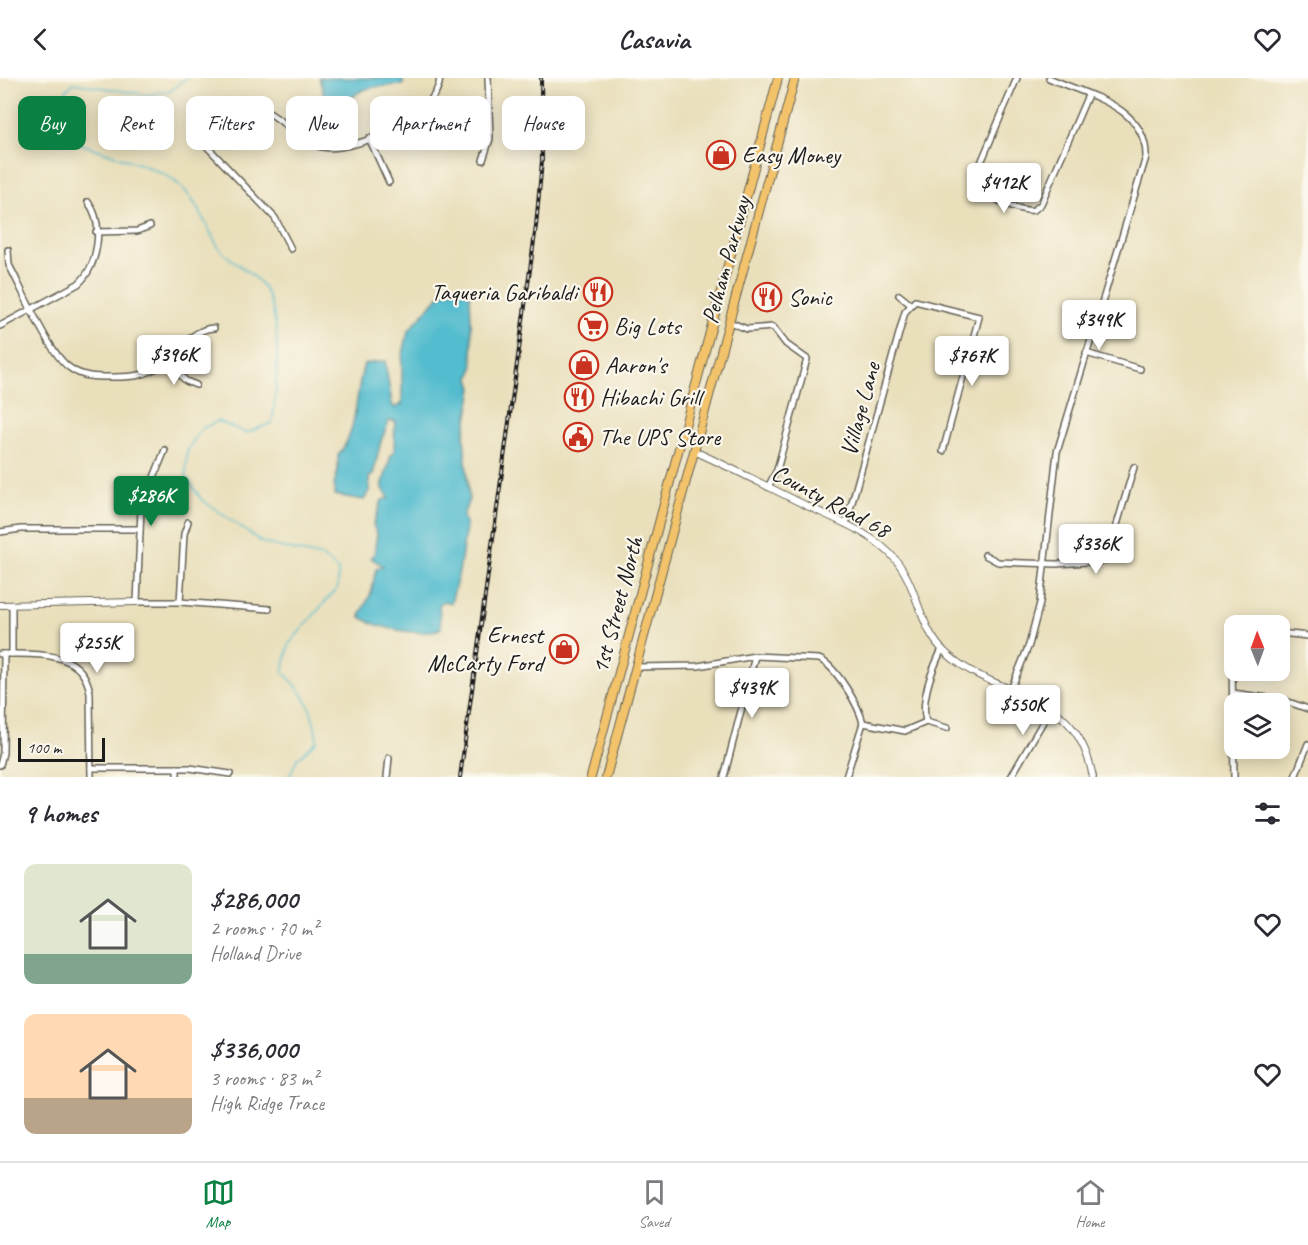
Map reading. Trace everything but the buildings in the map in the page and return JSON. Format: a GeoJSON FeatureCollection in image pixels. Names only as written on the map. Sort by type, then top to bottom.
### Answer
{"type":"FeatureCollection","features":[{"type":"Feature","properties":{"kind":"main road","name":"Pelham Parkway"},"geometry":{"type":"LineString","coordinates":[[681,443],[778,78]]}},
{"type":"Feature","properties":{"kind":"main road","name":"Pelham Parkway"},"geometry":{"type":"LineString","coordinates":[[694,451],[795,78]]}},
{"type":"Feature","properties":{"kind":"main road"},"geometry":{"type":"LineString","coordinates":[[772,101],[788,104]]}},
{"type":"Feature","properties":{"kind":"main road"},"geometry":{"type":"LineString","coordinates":[[745,208],[759,213]]}},
{"type":"Feature","properties":{"kind":"main road"},"geometry":{"type":"LineString","coordinates":[[720,297],[735,299]]}},
{"type":"Feature","properties":{"kind":"main road"},"geometry":{"type":"LineString","coordinates":[[681,443],[694,451]]}},
{"type":"Feature","properties":{"kind":"main road","name":"1st Street North"},"geometry":{"type":"LineString","coordinates":[[591,777],[681,443]]}},
{"type":"Feature","properties":{"kind":"main road","name":"1st Street North"},"geometry":{"type":"LineString","coordinates":[[606,777],[694,451]]}},
{"type":"Feature","properties":{"kind":"main road"},"geometry":{"type":"LineString","coordinates":[[661,518],[675,522]]}},
{"type":"Feature","properties":{"kind":"main road"},"geometry":{"type":"LineString","coordinates":[[642,588],[656,591]]}},
{"type":"Feature","properties":{"kind":"main road"},"geometry":{"type":"LineString","coordinates":[[621,666],[636,667]]}},
{"type":"Feature","properties":{"kind":"main road"},"geometry":{"type":"LineString","coordinates":[[607,718],[621,723]]}},
{"type":"Feature","properties":{"kind":"street"},"geometry":{"type":"LineString","coordinates":[[291,249],[275,218],[197,136],[223,113],[243,107],[261,109],[277,117],[304,141],[324,147],[339,147],[398,128],[430,104],[440,78]]}},
{"type":"Feature","properties":{"kind":"street"},"geometry":{"type":"LineString","coordinates":[[483,160],[489,139],[488,78]]}},
{"type":"Feature","properties":{"kind":"street"},"geometry":{"type":"LineString","coordinates":[[1017,78],[971,185],[1023,210],[1034,210],[1041,204],[1088,95]]}},
{"type":"Feature","properties":{"kind":"street"},"geometry":{"type":"LineString","coordinates":[[1011,689],[1034,630],[1046,564],[1057,452],[1143,167],[1146,150],[1142,133],[1132,118],[1118,108],[1049,78]]}},
{"type":"Feature","properties":{"kind":"street"},"geometry":{"type":"LineString","coordinates":[[369,138],[389,182]]}},
{"type":"Feature","properties":{"kind":"street"},"geometry":{"type":"LineString","coordinates":[[0,326],[31,307],[69,289],[87,276],[95,258],[96,232],[94,211],[88,202]]}},
{"type":"Feature","properties":{"kind":"street"},"geometry":{"type":"LineString","coordinates":[[1034,210],[1036,217]]}},
{"type":"Feature","properties":{"kind":"street"},"geometry":{"type":"LineString","coordinates":[[96,232],[135,231],[150,226]]}},
{"type":"Feature","properties":{"kind":"street"},"geometry":{"type":"LineString","coordinates":[[8,250],[9,265],[58,356],[79,373],[91,376],[135,377],[149,373],[202,329],[214,328]]}},
{"type":"Feature","properties":{"kind":"street"},"geometry":{"type":"LineString","coordinates":[[899,295],[910,304],[921,301],[979,317],[944,451]]}},
{"type":"Feature","properties":{"kind":"street","name":"Village Lane"},"geometry":{"type":"LineString","coordinates":[[846,524],[905,312],[910,304]]}},
{"type":"Feature","properties":{"kind":"street"},"geometry":{"type":"LineString","coordinates":[[729,322],[747,329],[773,327],[786,344],[807,357],[777,470],[768,487]]}},
{"type":"Feature","properties":{"kind":"street"},"geometry":{"type":"LineString","coordinates":[[1086,353],[1140,369]]}},
{"type":"Feature","properties":{"kind":"street"},"geometry":{"type":"LineString","coordinates":[[166,360],[186,381],[196,385]]}},
{"type":"Feature","properties":{"kind":"street"},"geometry":{"type":"LineString","coordinates":[[137,603],[142,504],[165,450]]}},
{"type":"Feature","properties":{"kind":"street","name":"County Road 68"},"geometry":{"type":"LineString","coordinates":[[694,451],[846,524],[880,544],[901,566],[912,586],[928,629],[942,649],[966,667],[1051,708],[1067,721],[1081,740],[1093,777]]}},
{"type":"Feature","properties":{"kind":"street"},"geometry":{"type":"LineString","coordinates":[[985,555],[998,562],[1100,563],[1107,557],[1134,467]]}},
{"type":"Feature","properties":{"kind":"street"},"geometry":{"type":"LineString","coordinates":[[180,602],[184,534],[188,522]]}},
{"type":"Feature","properties":{"kind":"street"},"geometry":{"type":"LineString","coordinates":[[0,531],[140,529]]}},
{"type":"Feature","properties":{"kind":"street"},"geometry":{"type":"LineString","coordinates":[[0,605],[180,602],[269,609]]}},
{"type":"Feature","properties":{"kind":"street"},"geometry":{"type":"LineString","coordinates":[[12,605],[12,654]]}},
{"type":"Feature","properties":{"kind":"street"},"geometry":{"type":"LineString","coordinates":[[1290,634],[1308,636]]}},
{"type":"Feature","properties":{"kind":"street"},"geometry":{"type":"LineString","coordinates":[[926,722],[924,709],[928,690],[942,649]]}},
{"type":"Feature","properties":{"kind":"street"},"geometry":{"type":"LineString","coordinates":[[0,765],[3,753],[2,654],[62,658],[76,666],[86,678],[90,693],[91,777]]}},
{"type":"Feature","properties":{"kind":"street"},"geometry":{"type":"LineString","coordinates":[[636,667],[698,666],[755,657],[793,657],[823,661],[845,687],[863,723],[846,777]]}},
{"type":"Feature","properties":{"kind":"street"},"geometry":{"type":"LineString","coordinates":[[724,777],[755,657]]}},
{"type":"Feature","properties":{"kind":"street"},"geometry":{"type":"LineString","coordinates":[[1233,681],[1233,693]]}},
{"type":"Feature","properties":{"kind":"street"},"geometry":{"type":"LineString","coordinates":[[1290,703],[1308,709]]}},
{"type":"Feature","properties":{"kind":"street"},"geometry":{"type":"LineString","coordinates":[[1011,777],[1051,708]]}},
{"type":"Feature","properties":{"kind":"street"},"geometry":{"type":"LineString","coordinates":[[863,723],[904,731],[926,722],[947,728]]}},
{"type":"Feature","properties":{"kind":"street"},"geometry":{"type":"LineString","coordinates":[[1295,777],[1308,744]]}},
{"type":"Feature","properties":{"kind":"street"},"geometry":{"type":"LineString","coordinates":[[387,777],[389,758]]}},
{"type":"Feature","properties":{"kind":"street"},"geometry":{"type":"LineString","coordinates":[[1234,759],[1234,777]]}},
{"type":"Feature","properties":{"kind":"street"},"geometry":{"type":"LineString","coordinates":[[91,768],[177,768],[230,774]]}},
{"type":"Feature","properties":{"kind":"street"},"geometry":{"type":"LineString","coordinates":[[177,768],[177,777]]}},
{"type":"Feature","properties":{"kind":"water"},"geometry":{"type":"Polygon","coordinates":[[[319,78],[403,78],[403,85],[376,87],[360,91],[354,96],[324,96],[319,78]]]}},
{"type":"Feature","properties":{"kind":"water"},"geometry":{"type":"Polygon","coordinates":[[[457,288],[465,289],[470,296],[473,369],[470,379],[473,388],[464,437],[469,499],[463,516],[466,527],[459,572],[451,603],[444,601],[439,605],[441,628],[434,631],[412,632],[388,628],[360,616],[371,593],[376,569],[383,566],[371,558],[374,555],[377,534],[373,525],[382,500],[389,498],[382,487],[391,455],[394,452],[395,421],[389,421],[381,441],[373,475],[369,477],[369,491],[364,500],[335,495],[338,455],[353,424],[364,364],[385,361],[392,404],[395,408],[402,404],[402,359],[408,331],[442,293],[457,288]]]}},
{"type":"Feature","properties":{"kind":"waterway"},"geometry":{"type":"LineString","coordinates":[[186,78],[172,90],[148,95],[73,83],[60,97],[44,97],[33,104],[34,126],[50,135],[150,168],[175,182],[192,199],[220,250],[256,279],[269,297],[274,313],[277,351],[272,423],[246,433],[218,421],[201,429],[187,451],[186,476],[201,499],[263,543],[322,557],[338,570],[338,587],[289,644],[283,672],[298,688],[311,711],[317,741],[297,759],[289,777]]}},
{"type":"Feature","properties":{"kind":"railway"},"geometry":{"type":"LineString","coordinates":[[460,777],[536,226],[542,161],[541,78]]}},
{"type":"Feature","properties":{"kind":"place","name":"Easy Money"},"geometry":{"type":"Point","coordinates":[721,155]}},
{"type":"Feature","properties":{"kind":"place","name":"Taqueria Garibaldi"},"geometry":{"type":"Point","coordinates":[598,292]}},
{"type":"Feature","properties":{"kind":"place","name":"Sonic"},"geometry":{"type":"Point","coordinates":[767,297]}},
{"type":"Feature","properties":{"kind":"place","name":"Big Lots"},"geometry":{"type":"Point","coordinates":[593,326]}},
{"type":"Feature","properties":{"kind":"place","name":"Aaron's"},"geometry":{"type":"Point","coordinates":[584,365]}},
{"type":"Feature","properties":{"kind":"place","name":"Hibachi Grill"},"geometry":{"type":"Point","coordinates":[579,397]}},
{"type":"Feature","properties":{"kind":"place","name":"The UPS Store"},"geometry":{"type":"Point","coordinates":[578,437]}},
{"type":"Feature","properties":{"kind":"place","name":"Ernest McCarty Ford"},"geometry":{"type":"Point","coordinates":[564,649]}}]}
